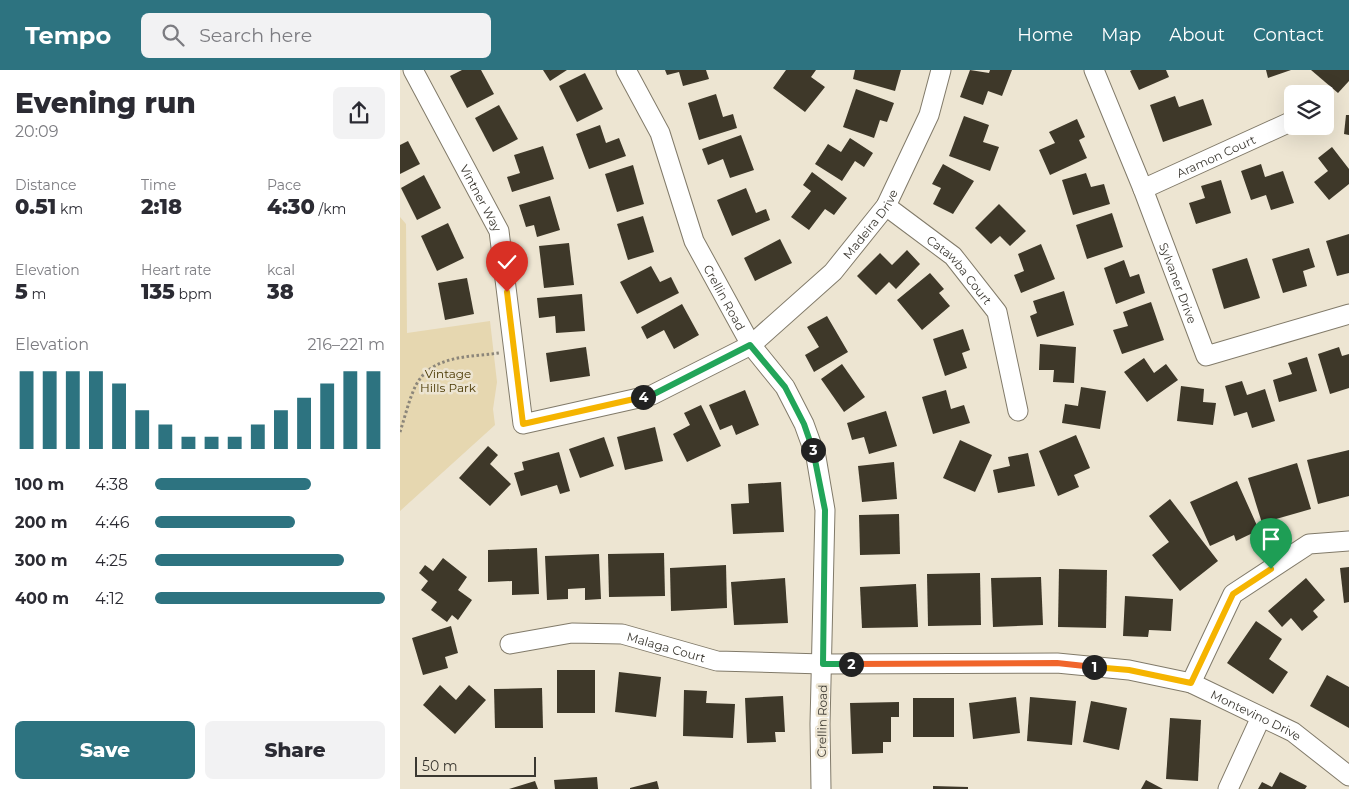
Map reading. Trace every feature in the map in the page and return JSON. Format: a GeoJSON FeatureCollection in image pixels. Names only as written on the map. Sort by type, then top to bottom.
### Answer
{"type":"FeatureCollection","features":[{"type":"Feature","properties":{"kind":"street","name":"Vintner Way"},"geometry":{"type":"LineString","coordinates":[[413,70],[499,231],[523,424],[652,395],[750,345]]}},
{"type":"Feature","properties":{"kind":"street","name":"Crellin Road"},"geometry":{"type":"LineString","coordinates":[[626,70],[660,133],[694,241],[750,345],[785,387],[804,424],[816,457],[825,510],[823,664],[820,724],[821,789]]}},
{"type":"Feature","properties":{"kind":"street","name":"Madeira Drive"},"geometry":{"type":"LineString","coordinates":[[750,345],[833,272],[886,206],[929,115],[941,70]]}},
{"type":"Feature","properties":{"kind":"street","name":"Sylvaner Drive"},"geometry":{"type":"LineString","coordinates":[[1094,70],[1143,189],[1206,356],[1349,314]]}},
{"type":"Feature","properties":{"kind":"street","name":"Aramon Court"},"geometry":{"type":"LineString","coordinates":[[1143,189],[1284,125]]}},
{"type":"Feature","properties":{"kind":"street","name":"Catawba Court"},"geometry":{"type":"LineString","coordinates":[[886,206],[953,256],[997,312],[1018,411]]}},
{"type":"Feature","properties":{"kind":"street"},"geometry":{"type":"LineString","coordinates":[[1191,683],[1233,594],[1309,544],[1349,541]]}},
{"type":"Feature","properties":{"kind":"street","name":"Malaga Court"},"geometry":{"type":"LineString","coordinates":[[510,644],[572,633],[622,634],[717,661],[823,664]]}},
{"type":"Feature","properties":{"kind":"street","name":"Montevino Drive"},"geometry":{"type":"LineString","coordinates":[[823,664],[1057,663],[1129,670],[1191,683],[1293,732],[1349,776]]}},
{"type":"Feature","properties":{"kind":"street"},"geometry":{"type":"LineString","coordinates":[[1228,789],[1261,717]]}},
{"type":"Feature","properties":{"kind":"path"},"geometry":{"type":"LineString","coordinates":[[400,432],[416,384],[431,367],[445,361],[514,352]]}},
{"type":"Feature","properties":{"kind":"green space","name":"Vintage Hills Park"},"geometry":{"type":"Polygon","coordinates":[[[400,217],[406,224],[407,333],[490,321],[497,382],[493,409],[495,425],[400,511],[400,217]]]}},
{"type":"Feature","properties":{"kind":"building"},"geometry":{"type":"Polygon","coordinates":[[[462,70],[481,70],[494,94],[467,108],[450,76],[462,70]]]}},
{"type":"Feature","properties":{"kind":"building"},"geometry":{"type":"Polygon","coordinates":[[[543,70],[567,70],[550,81],[543,70]]]}},
{"type":"Feature","properties":{"kind":"building"},"geometry":{"type":"Polygon","coordinates":[[[665,70],[706,70],[709,79],[683,86],[679,72],[667,75],[665,70]]]}},
{"type":"Feature","properties":{"kind":"building"},"geometry":{"type":"Polygon","coordinates":[[[786,70],[816,70],[811,77],[825,87],[805,112],[773,88],[786,70]]]}},
{"type":"Feature","properties":{"kind":"building"},"geometry":{"type":"Polygon","coordinates":[[[855,70],[901,70],[895,91],[853,79],[855,70]]]}},
{"type":"Feature","properties":{"kind":"building"},"geometry":{"type":"Polygon","coordinates":[[[970,70],[989,73],[990,70],[1012,70],[1002,96],[988,91],[983,105],[960,97],[970,70]]]}},
{"type":"Feature","properties":{"kind":"building"},"geometry":{"type":"Polygon","coordinates":[[[1166,70],[1169,77],[1139,90],[1130,71],[1166,70]]]}},
{"type":"Feature","properties":{"kind":"building"},"geometry":{"type":"Polygon","coordinates":[[[1266,70],[1291,70],[1268,78],[1266,70]]]}},
{"type":"Feature","properties":{"kind":"building"},"geometry":{"type":"Polygon","coordinates":[[[1311,70],[1349,70],[1349,81],[1338,93],[1334,90],[1334,85],[1329,85],[1311,70]]]}},
{"type":"Feature","properties":{"kind":"building"},"geometry":{"type":"Polygon","coordinates":[[[585,73],[603,109],[577,122],[559,86],[585,73]]]}},
{"type":"Feature","properties":{"kind":"building"},"geometry":{"type":"Polygon","coordinates":[[[856,89],[894,103],[887,122],[880,120],[874,138],[843,127],[856,89]]]}},
{"type":"Feature","properties":{"kind":"building"},"geometry":{"type":"Polygon","coordinates":[[[716,94],[723,117],[733,114],[737,128],[699,140],[688,103],[716,94]]]}},
{"type":"Feature","properties":{"kind":"building"},"geometry":{"type":"Polygon","coordinates":[[[1175,96],[1179,107],[1203,99],[1212,125],[1163,142],[1150,105],[1175,96]]]}},
{"type":"Feature","properties":{"kind":"building"},"geometry":{"type":"Polygon","coordinates":[[[499,105],[518,139],[493,152],[475,118],[499,105]]]}},
{"type":"Feature","properties":{"kind":"building"},"geometry":{"type":"Polygon","coordinates":[[[1346,115],[1349,115],[1349,135],[1344,134],[1346,115]]]}},
{"type":"Feature","properties":{"kind":"building"},"geometry":{"type":"Polygon","coordinates":[[[964,116],[989,125],[983,142],[999,147],[990,171],[949,156],[964,116]]]}},
{"type":"Feature","properties":{"kind":"building"},"geometry":{"type":"Polygon","coordinates":[[[1077,119],[1085,137],[1079,140],[1087,158],[1050,175],[1039,150],[1055,143],[1049,132],[1077,119]]]}},
{"type":"Feature","properties":{"kind":"building"},"geometry":{"type":"Polygon","coordinates":[[[600,125],[606,143],[619,138],[626,156],[589,169],[576,134],[600,125]]]}},
{"type":"Feature","properties":{"kind":"building"},"geometry":{"type":"Polygon","coordinates":[[[741,135],[754,170],[730,178],[723,159],[708,165],[702,149],[741,135]]]}},
{"type":"Feature","properties":{"kind":"building"},"geometry":{"type":"Polygon","coordinates":[[[850,138],[873,153],[864,167],[855,161],[842,181],[815,164],[828,144],[841,152],[850,138]]]}},
{"type":"Feature","properties":{"kind":"building"},"geometry":{"type":"Polygon","coordinates":[[[408,141],[420,164],[400,174],[400,145],[408,141]]]}},
{"type":"Feature","properties":{"kind":"building"},"geometry":{"type":"Polygon","coordinates":[[[543,146],[554,179],[512,192],[507,177],[520,173],[514,155],[543,146]]]}},
{"type":"Feature","properties":{"kind":"building"},"geometry":{"type":"Polygon","coordinates":[[[1332,147],[1349,169],[1349,184],[1329,200],[1314,182],[1328,171],[1318,158],[1332,147]]]}},
{"type":"Feature","properties":{"kind":"building"},"geometry":{"type":"Polygon","coordinates":[[[943,164],[974,181],[953,214],[933,204],[941,188],[932,184],[943,164]]]}},
{"type":"Feature","properties":{"kind":"building"},"geometry":{"type":"Polygon","coordinates":[[[1261,164],[1265,177],[1283,171],[1294,203],[1271,210],[1266,195],[1251,200],[1241,171],[1261,164]]]}},
{"type":"Feature","properties":{"kind":"building"},"geometry":{"type":"Polygon","coordinates":[[[633,165],[644,204],[617,212],[605,174],[633,165]]]}},
{"type":"Feature","properties":{"kind":"building"},"geometry":{"type":"Polygon","coordinates":[[[812,172],[847,198],[834,215],[825,209],[809,230],[791,217],[811,191],[803,185],[812,172]]]}},
{"type":"Feature","properties":{"kind":"building"},"geometry":{"type":"Polygon","coordinates":[[[1086,173],[1091,187],[1104,184],[1110,204],[1073,215],[1062,180],[1086,173]]]}},
{"type":"Feature","properties":{"kind":"building"},"geometry":{"type":"Polygon","coordinates":[[[424,175],[441,208],[417,220],[401,188],[424,175]]]}},
{"type":"Feature","properties":{"kind":"building"},"geometry":{"type":"Polygon","coordinates":[[[1221,180],[1231,213],[1196,224],[1189,203],[1205,198],[1201,186],[1221,180]]]}},
{"type":"Feature","properties":{"kind":"building"},"geometry":{"type":"Polygon","coordinates":[[[746,188],[756,213],[766,209],[770,220],[732,236],[717,200],[746,188]]]}},
{"type":"Feature","properties":{"kind":"building"},"geometry":{"type":"Polygon","coordinates":[[[550,196],[560,230],[537,237],[534,225],[526,227],[519,205],[550,196]]]}},
{"type":"Feature","properties":{"kind":"building"},"geometry":{"type":"Polygon","coordinates":[[[999,204],[1026,231],[1010,246],[1000,236],[991,244],[975,228],[999,204]]]}},
{"type":"Feature","properties":{"kind":"building"},"geometry":{"type":"Polygon","coordinates":[[[1112,213],[1123,247],[1087,259],[1076,225],[1112,213]]]}},
{"type":"Feature","properties":{"kind":"building"},"geometry":{"type":"Polygon","coordinates":[[[643,216],[654,252],[628,260],[617,224],[643,216]]]}},
{"type":"Feature","properties":{"kind":"building"},"geometry":{"type":"Polygon","coordinates":[[[448,223],[464,258],[437,271],[421,236],[448,223]]]}},
{"type":"Feature","properties":{"kind":"building"},"geometry":{"type":"Polygon","coordinates":[[[1349,234],[1349,273],[1337,276],[1326,241],[1349,234]]]}},
{"type":"Feature","properties":{"kind":"building"},"geometry":{"type":"Polygon","coordinates":[[[780,239],[792,263],[755,281],[744,258],[780,239]]]}},
{"type":"Feature","properties":{"kind":"building"},"geometry":{"type":"Polygon","coordinates":[[[569,243],[574,285],[544,288],[539,246],[569,243]]]}},
{"type":"Feature","properties":{"kind":"building"},"geometry":{"type":"Polygon","coordinates":[[[1041,244],[1055,279],[1021,293],[1014,275],[1024,271],[1018,254],[1041,244]]]}},
{"type":"Feature","properties":{"kind":"building"},"geometry":{"type":"Polygon","coordinates":[[[1309,248],[1315,267],[1303,271],[1307,286],[1283,293],[1272,259],[1309,248]]]}},
{"type":"Feature","properties":{"kind":"building"},"geometry":{"type":"Polygon","coordinates":[[[907,250],[920,264],[896,289],[889,282],[876,295],[857,276],[880,253],[892,265],[907,250]]]}},
{"type":"Feature","properties":{"kind":"building"},"geometry":{"type":"Polygon","coordinates":[[[1247,258],[1260,298],[1224,309],[1212,269],[1247,258]]]}},
{"type":"Feature","properties":{"kind":"building"},"geometry":{"type":"Polygon","coordinates":[[[1124,260],[1130,277],[1139,274],[1145,293],[1116,304],[1104,268],[1124,260]]]}},
{"type":"Feature","properties":{"kind":"building"},"geometry":{"type":"Polygon","coordinates":[[[651,266],[660,282],[671,277],[679,293],[637,314],[620,282],[651,266]]]}},
{"type":"Feature","properties":{"kind":"building"},"geometry":{"type":"Polygon","coordinates":[[[930,273],[944,289],[939,293],[950,306],[922,330],[897,300],[930,273]]]}},
{"type":"Feature","properties":{"kind":"building"},"geometry":{"type":"Polygon","coordinates":[[[467,278],[474,314],[445,320],[438,283],[467,278]]]}},
{"type":"Feature","properties":{"kind":"building"},"geometry":{"type":"Polygon","coordinates":[[[1064,291],[1074,325],[1037,337],[1030,316],[1037,313],[1033,301],[1064,291]]]}},
{"type":"Feature","properties":{"kind":"building"},"geometry":{"type":"Polygon","coordinates":[[[582,294],[585,331],[556,333],[555,316],[539,318],[537,298],[582,294]]]}},
{"type":"Feature","properties":{"kind":"building"},"geometry":{"type":"Polygon","coordinates":[[[1151,302],[1164,340],[1122,354],[1113,330],[1128,326],[1123,312],[1151,302]]]}},
{"type":"Feature","properties":{"kind":"building"},"geometry":{"type":"Polygon","coordinates":[[[682,304],[699,335],[674,349],[664,330],[647,339],[641,327],[682,304]]]}},
{"type":"Feature","properties":{"kind":"building"},"geometry":{"type":"Polygon","coordinates":[[[827,316],[848,352],[814,372],[805,355],[819,347],[807,327],[827,316]]]}},
{"type":"Feature","properties":{"kind":"building"},"geometry":{"type":"Polygon","coordinates":[[[963,329],[970,350],[962,353],[967,368],[945,376],[933,339],[963,329]]]}},
{"type":"Feature","properties":{"kind":"building"},"geometry":{"type":"Polygon","coordinates":[[[1040,344],[1076,347],[1074,383],[1053,382],[1054,370],[1039,370],[1040,344]]]}},
{"type":"Feature","properties":{"kind":"building"},"geometry":{"type":"Polygon","coordinates":[[[586,347],[590,376],[550,382],[546,353],[586,347]]]}},
{"type":"Feature","properties":{"kind":"building"},"geometry":{"type":"Polygon","coordinates":[[[1339,347],[1342,356],[1349,354],[1349,388],[1330,394],[1318,354],[1339,347]]]}},
{"type":"Feature","properties":{"kind":"building"},"geometry":{"type":"Polygon","coordinates":[[[1307,357],[1317,391],[1279,402],[1273,380],[1292,374],[1288,363],[1307,357]]]}},
{"type":"Feature","properties":{"kind":"building"},"geometry":{"type":"Polygon","coordinates":[[[1144,358],[1154,373],[1166,364],[1178,380],[1147,402],[1124,372],[1144,358]]]}},
{"type":"Feature","properties":{"kind":"building"},"geometry":{"type":"Polygon","coordinates":[[[842,364],[865,397],[844,412],[821,379],[842,364]]]}},
{"type":"Feature","properties":{"kind":"building"},"geometry":{"type":"Polygon","coordinates":[[[1242,381],[1247,395],[1265,389],[1275,421],[1252,428],[1247,412],[1234,416],[1225,386],[1242,381]]]}},
{"type":"Feature","properties":{"kind":"building"},"geometry":{"type":"Polygon","coordinates":[[[1181,386],[1204,389],[1203,402],[1216,403],[1213,425],[1177,421],[1181,386]]]}},
{"type":"Feature","properties":{"kind":"building"},"geometry":{"type":"Polygon","coordinates":[[[1081,387],[1106,391],[1100,429],[1062,423],[1065,404],[1078,406],[1081,387]]]}},
{"type":"Feature","properties":{"kind":"building"},"geometry":{"type":"Polygon","coordinates":[[[745,390],[759,425],[736,435],[732,425],[720,430],[709,405],[745,390]]]}},
{"type":"Feature","properties":{"kind":"building"},"geometry":{"type":"Polygon","coordinates":[[[946,390],[951,409],[964,405],[970,423],[933,434],[922,397],[946,390]]]}},
{"type":"Feature","properties":{"kind":"building"},"geometry":{"type":"Polygon","coordinates":[[[701,405],[721,446],[687,462],[673,434],[690,425],[684,413],[701,405]]]}},
{"type":"Feature","properties":{"kind":"building"},"geometry":{"type":"Polygon","coordinates":[[[886,411],[897,446],[869,454],[864,437],[852,440],[847,423],[886,411]]]}},
{"type":"Feature","properties":{"kind":"building"},"geometry":{"type":"Polygon","coordinates":[[[655,427],[663,461],[625,470],[617,437],[655,427]]]}},
{"type":"Feature","properties":{"kind":"building"},"geometry":{"type":"Polygon","coordinates":[[[1076,435],[1090,468],[1074,475],[1079,487],[1058,496],[1039,451],[1076,435]]]}},
{"type":"Feature","properties":{"kind":"building"},"geometry":{"type":"Polygon","coordinates":[[[604,437],[614,466],[580,478],[569,449],[604,437]]]}},
{"type":"Feature","properties":{"kind":"building"},"geometry":{"type":"Polygon","coordinates":[[[960,440],[992,455],[975,492],[943,478],[960,440]]]}},
{"type":"Feature","properties":{"kind":"building"},"geometry":{"type":"Polygon","coordinates":[[[488,446],[498,455],[490,464],[511,484],[490,506],[459,478],[488,446]]]}},
{"type":"Feature","properties":{"kind":"building"},"geometry":{"type":"Polygon","coordinates":[[[1349,450],[1349,496],[1318,504],[1307,460],[1349,450]]]}},
{"type":"Feature","properties":{"kind":"building"},"geometry":{"type":"Polygon","coordinates":[[[559,452],[570,491],[560,494],[557,485],[521,496],[514,473],[524,470],[522,462],[559,452]]]}},
{"type":"Feature","properties":{"kind":"building"},"geometry":{"type":"Polygon","coordinates":[[[1028,453],[1035,486],[998,493],[993,470],[1010,466],[1008,457],[1028,453]]]}},
{"type":"Feature","properties":{"kind":"building"},"geometry":{"type":"Polygon","coordinates":[[[894,462],[897,499],[862,502],[858,466],[894,462]]]}},
{"type":"Feature","properties":{"kind":"building"},"geometry":{"type":"Polygon","coordinates":[[[1297,463],[1311,509],[1262,523],[1248,478],[1297,463]]]}},
{"type":"Feature","properties":{"kind":"building"},"geometry":{"type":"Polygon","coordinates":[[[1237,481],[1259,530],[1236,541],[1234,535],[1210,546],[1190,502],[1237,481]]]}},
{"type":"Feature","properties":{"kind":"building"},"geometry":{"type":"Polygon","coordinates":[[[781,482],[784,532],[733,534],[731,504],[749,503],[748,484],[781,482]]]}},
{"type":"Feature","properties":{"kind":"building"},"geometry":{"type":"Polygon","coordinates":[[[1170,499],[1218,561],[1180,591],[1152,555],[1169,542],[1149,516],[1170,499]]]}},
{"type":"Feature","properties":{"kind":"building"},"geometry":{"type":"Polygon","coordinates":[[[899,514],[900,554],[860,555],[859,515],[899,514]]]}},
{"type":"Feature","properties":{"kind":"building"},"geometry":{"type":"Polygon","coordinates":[[[537,548],[539,594],[512,595],[512,581],[488,582],[488,550],[537,548]]]}},
{"type":"Feature","properties":{"kind":"building"},"geometry":{"type":"Polygon","coordinates":[[[664,553],[665,596],[609,597],[608,554],[664,553]]]}},
{"type":"Feature","properties":{"kind":"building"},"geometry":{"type":"Polygon","coordinates":[[[599,554],[601,599],[585,600],[585,588],[568,589],[568,599],[547,600],[545,556],[599,554]]]}},
{"type":"Feature","properties":{"kind":"building"},"geometry":{"type":"Polygon","coordinates":[[[443,558],[467,577],[458,590],[472,600],[458,620],[452,615],[447,622],[431,610],[437,602],[421,590],[428,581],[419,573],[425,565],[433,571],[443,558]]]}},
{"type":"Feature","properties":{"kind":"building"},"geometry":{"type":"Polygon","coordinates":[[[726,565],[727,608],[671,611],[670,568],[726,565]]]}},
{"type":"Feature","properties":{"kind":"building"},"geometry":{"type":"Polygon","coordinates":[[[1349,567],[1349,602],[1344,603],[1340,568],[1349,567]]]}},
{"type":"Feature","properties":{"kind":"building"},"geometry":{"type":"Polygon","coordinates":[[[1059,569],[1107,570],[1106,628],[1058,627],[1059,569]]]}},
{"type":"Feature","properties":{"kind":"building"},"geometry":{"type":"Polygon","coordinates":[[[980,573],[981,625],[928,626],[927,574],[980,573]]]}},
{"type":"Feature","properties":{"kind":"building"},"geometry":{"type":"Polygon","coordinates":[[[1041,577],[1043,625],[993,627],[991,578],[1041,577]]]}},
{"type":"Feature","properties":{"kind":"building"},"geometry":{"type":"Polygon","coordinates":[[[785,578],[788,623],[734,625],[731,582],[785,578]]]}},
{"type":"Feature","properties":{"kind":"building"},"geometry":{"type":"Polygon","coordinates":[[[1306,578],[1325,600],[1313,611],[1318,617],[1302,631],[1291,618],[1282,627],[1268,611],[1306,578]]]}},
{"type":"Feature","properties":{"kind":"building"},"geometry":{"type":"Polygon","coordinates":[[[916,584],[918,627],[862,628],[860,587],[916,584]]]}},
{"type":"Feature","properties":{"kind":"building"},"geometry":{"type":"Polygon","coordinates":[[[1125,596],[1173,599],[1171,631],[1149,630],[1148,637],[1123,636],[1125,596]]]}},
{"type":"Feature","properties":{"kind":"building"},"geometry":{"type":"Polygon","coordinates":[[[1256,621],[1282,639],[1269,659],[1288,672],[1273,694],[1227,663],[1256,621]]]}},
{"type":"Feature","properties":{"kind":"building"},"geometry":{"type":"Polygon","coordinates":[[[451,626],[458,653],[445,657],[448,668],[423,675],[412,638],[451,626]]]}},
{"type":"Feature","properties":{"kind":"building"},"geometry":{"type":"Polygon","coordinates":[[[557,670],[595,670],[595,713],[557,713],[557,670]]]}},
{"type":"Feature","properties":{"kind":"building"},"geometry":{"type":"Polygon","coordinates":[[[619,672],[661,677],[656,717],[615,712],[619,672]]]}},
{"type":"Feature","properties":{"kind":"building"},"geometry":{"type":"Polygon","coordinates":[[[1327,675],[1349,687],[1349,728],[1310,706],[1327,675]]]}},
{"type":"Feature","properties":{"kind":"building"},"geometry":{"type":"Polygon","coordinates":[[[440,685],[456,700],[469,685],[486,700],[455,734],[423,705],[440,685]]]}},
{"type":"Feature","properties":{"kind":"building"},"geometry":{"type":"Polygon","coordinates":[[[542,688],[543,728],[495,728],[494,689],[542,688]]]}},
{"type":"Feature","properties":{"kind":"building"},"geometry":{"type":"Polygon","coordinates":[[[684,690],[707,691],[706,703],[735,704],[733,738],[683,736],[684,690]]]}},
{"type":"Feature","properties":{"kind":"building"},"geometry":{"type":"Polygon","coordinates":[[[783,696],[785,732],[775,732],[776,742],[747,743],[745,698],[783,696]]]}},
{"type":"Feature","properties":{"kind":"building"},"geometry":{"type":"Polygon","coordinates":[[[1016,697],[1020,733],[973,739],[969,703],[1016,697]]]}},
{"type":"Feature","properties":{"kind":"building"},"geometry":{"type":"Polygon","coordinates":[[[1030,697],[1076,701],[1072,745],[1027,741],[1030,697]]]}},
{"type":"Feature","properties":{"kind":"building"},"geometry":{"type":"Polygon","coordinates":[[[913,698],[954,698],[954,737],[913,737],[913,698]]]}},
{"type":"Feature","properties":{"kind":"building"},"geometry":{"type":"Polygon","coordinates":[[[1091,701],[1127,708],[1119,750],[1083,742],[1091,701]]]}},
{"type":"Feature","properties":{"kind":"building"},"geometry":{"type":"Polygon","coordinates":[[[899,702],[899,717],[891,717],[891,742],[883,742],[883,753],[852,754],[850,703],[899,702]]]}},
{"type":"Feature","properties":{"kind":"building"},"geometry":{"type":"Polygon","coordinates":[[[1170,718],[1201,720],[1198,781],[1166,779],[1170,718]]]}},
{"type":"Feature","properties":{"kind":"building"},"geometry":{"type":"Polygon","coordinates":[[[1280,772],[1307,786],[1305,789],[1258,789],[1262,782],[1272,787],[1280,772]]]}},
{"type":"Feature","properties":{"kind":"building"},"geometry":{"type":"Polygon","coordinates":[[[597,777],[598,789],[555,789],[554,780],[597,777]]]}},
{"type":"Feature","properties":{"kind":"building"},"geometry":{"type":"Polygon","coordinates":[[[1146,780],[1163,789],[1141,789],[1146,780]]]}},
{"type":"Feature","properties":{"kind":"building"},"geometry":{"type":"Polygon","coordinates":[[[535,781],[538,789],[509,789],[535,781]]]}},
{"type":"Feature","properties":{"kind":"building"},"geometry":{"type":"Polygon","coordinates":[[[657,781],[659,789],[630,789],[630,788],[657,781]]]}},
{"type":"Feature","properties":{"kind":"building"},"geometry":{"type":"Polygon","coordinates":[[[933,786],[968,787],[968,789],[933,789],[933,786]]]}},
{"type":"Feature","properties":{"kind":"route"},"geometry":{"type":"LineString","coordinates":[[507,292],[523,424],[652,395],[750,345],[785,387],[804,424],[816,457],[825,510],[823,664],[1057,663],[1129,670],[1191,683],[1233,594],[1271,569]]}}]}
